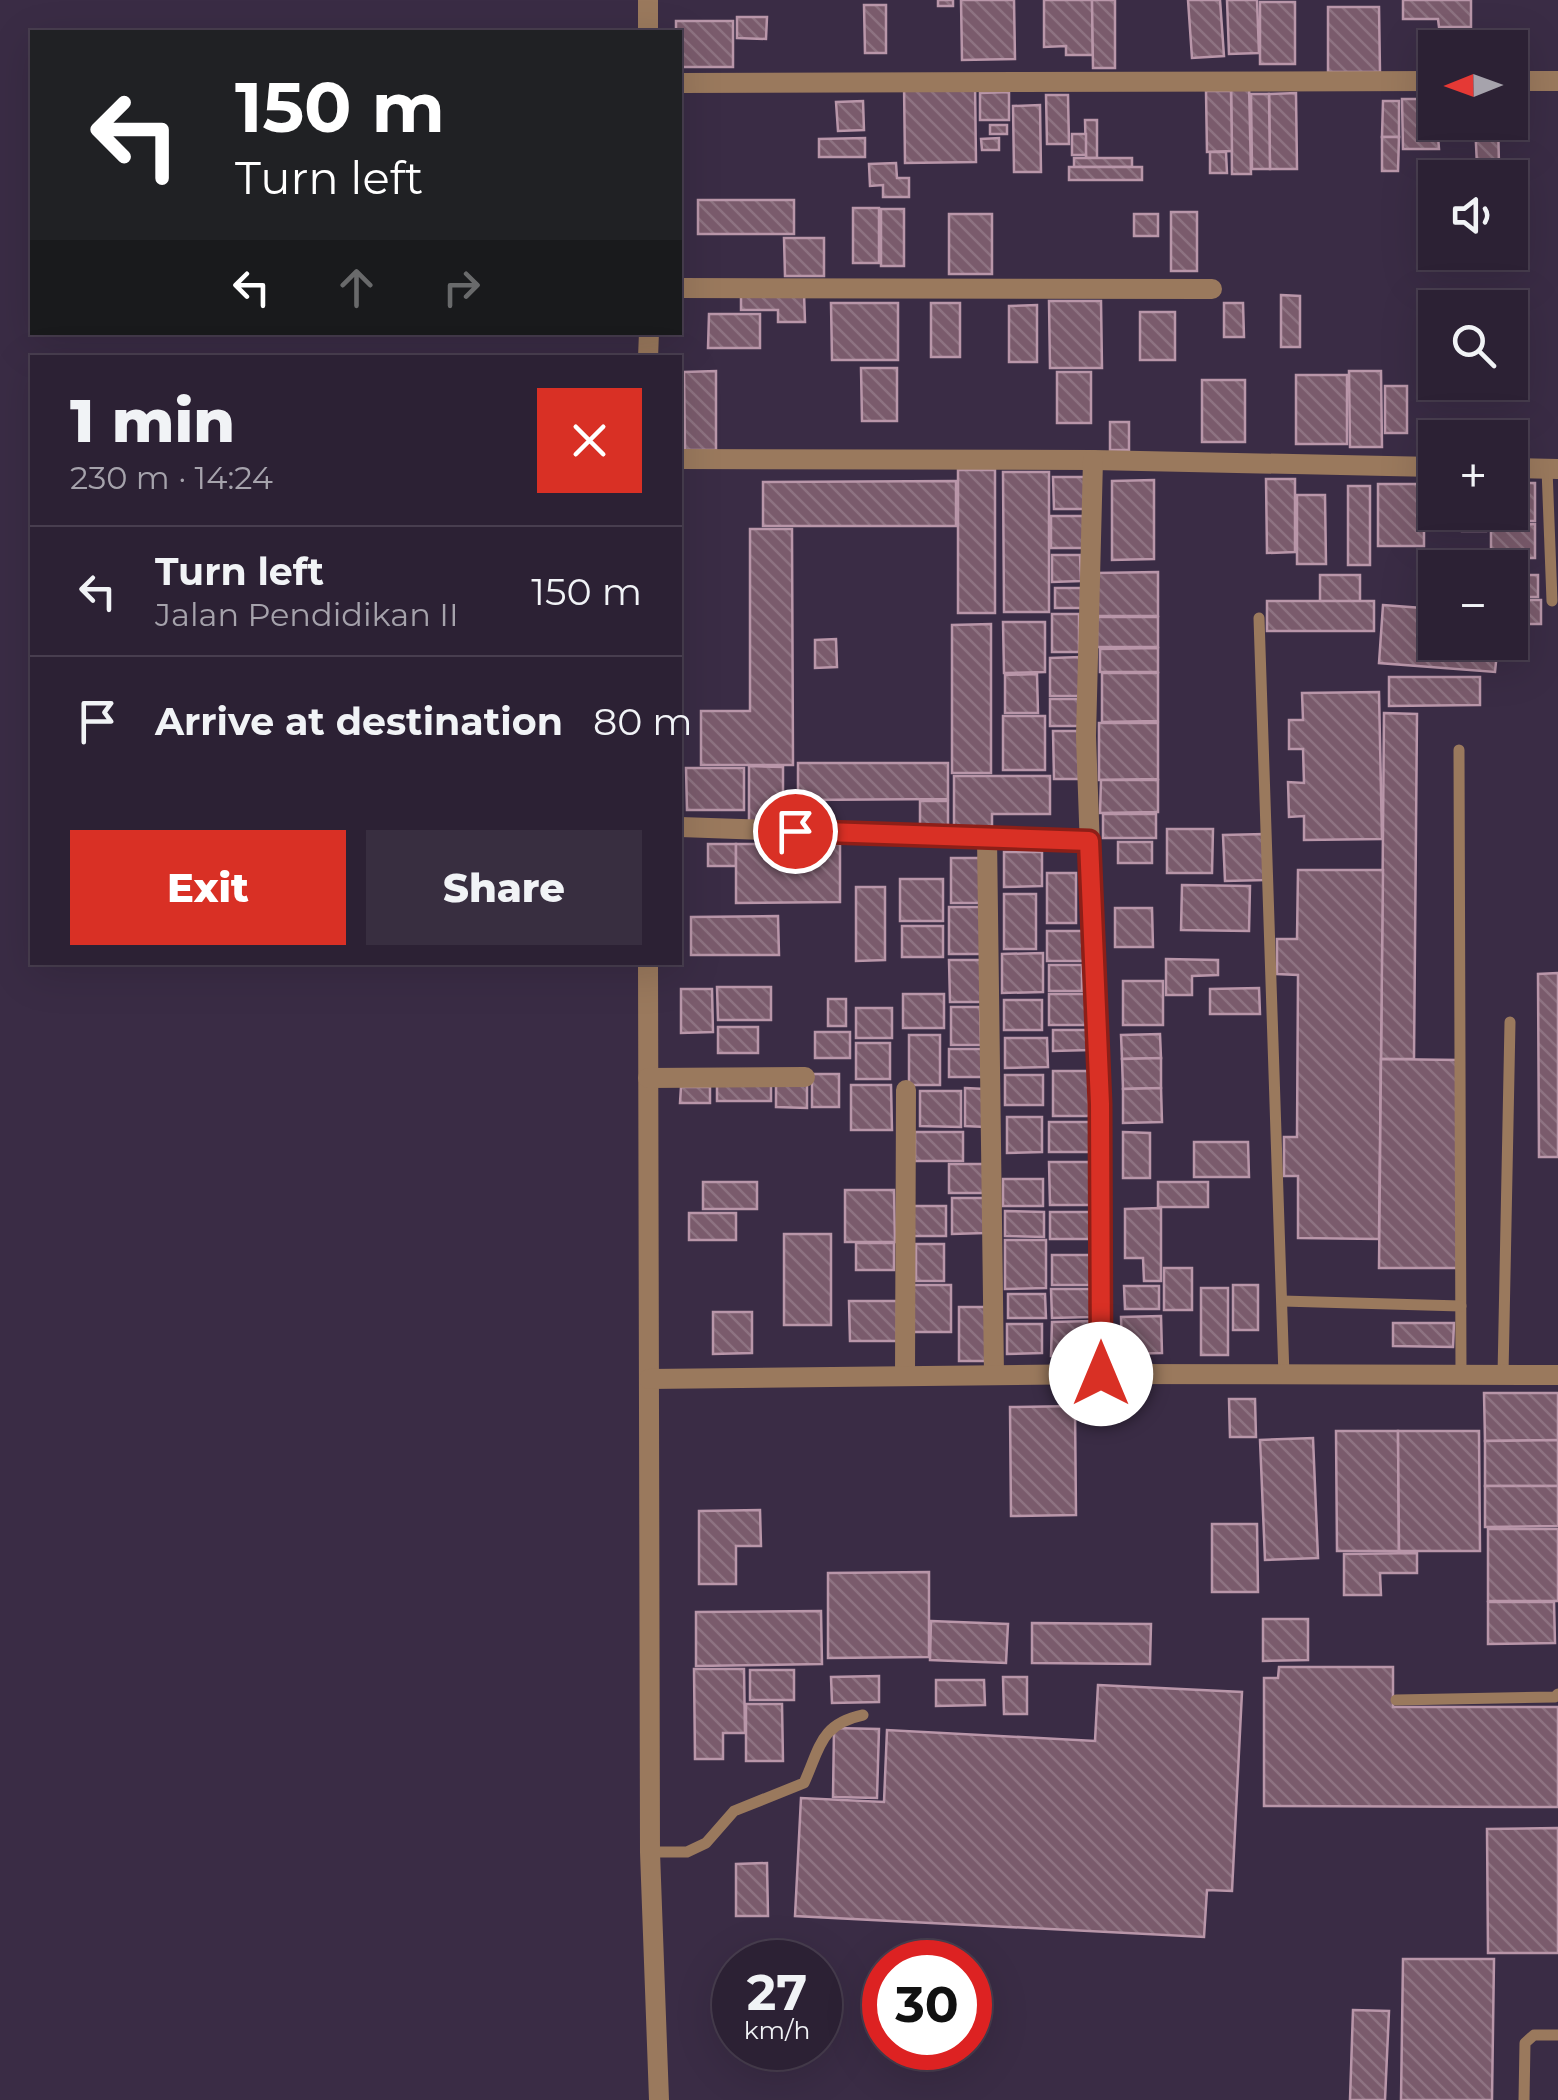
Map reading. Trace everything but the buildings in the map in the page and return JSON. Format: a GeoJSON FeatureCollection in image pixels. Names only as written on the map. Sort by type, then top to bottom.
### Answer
{"type":"FeatureCollection","features":[{"type":"Feature","properties":{"kind":"street"},"geometry":{"type":"LineString","coordinates":[[648,0],[648,30]]}},
{"type":"Feature","properties":{"kind":"street"},"geometry":{"type":"LineString","coordinates":[[682,83],[1418,81]]}},
{"type":"Feature","properties":{"kind":"street"},"geometry":{"type":"LineString","coordinates":[[1528,81],[1558,81]]}},
{"type":"Feature","properties":{"kind":"street"},"geometry":{"type":"LineString","coordinates":[[682,288],[1212,289]]}},
{"type":"Feature","properties":{"kind":"street"},"geometry":{"type":"LineString","coordinates":[[682,459],[1092,460],[1418,467]]}},
{"type":"Feature","properties":{"kind":"street"},"geometry":{"type":"LineString","coordinates":[[1092,460],[1086,736],[1100,1104],[1101,1374]]}},
{"type":"Feature","properties":{"kind":"street"},"geometry":{"type":"LineString","coordinates":[[1528,468],[1553,469]]}},
{"type":"Feature","properties":{"kind":"street"},"geometry":{"type":"LineString","coordinates":[[682,827],[1089,841]]}},
{"type":"Feature","properties":{"kind":"street"},"geometry":{"type":"LineString","coordinates":[[988,838],[994,1375]]}},
{"type":"Feature","properties":{"kind":"street"},"geometry":{"type":"LineString","coordinates":[[648,965],[650,1852],[659,2100]]}},
{"type":"Feature","properties":{"kind":"street"},"geometry":{"type":"LineString","coordinates":[[648,1078],[805,1078]]}},
{"type":"Feature","properties":{"kind":"street"},"geometry":{"type":"LineString","coordinates":[[905,1376],[906,1090]]}},
{"type":"Feature","properties":{"kind":"street"},"geometry":{"type":"LineString","coordinates":[[649,1378],[1558,1375]]}},
{"type":"Feature","properties":{"kind":"lane"},"geometry":{"type":"LineString","coordinates":[[1552,601],[1553,469]]}},
{"type":"Feature","properties":{"kind":"lane"},"geometry":{"type":"LineString","coordinates":[[1259,618],[1284,1376]]}},
{"type":"Feature","properties":{"kind":"lane"},"geometry":{"type":"LineString","coordinates":[[1459,750],[1461,1374]]}},
{"type":"Feature","properties":{"kind":"lane"},"geometry":{"type":"LineString","coordinates":[[1503,1375],[1510,1022]]}},
{"type":"Feature","properties":{"kind":"lane"},"geometry":{"type":"LineString","coordinates":[[1282,1300],[1461,1306]]}},
{"type":"Feature","properties":{"kind":"lane"},"geometry":{"type":"LineString","coordinates":[[1396,1700],[1555,1698],[1558,1694]]}},
{"type":"Feature","properties":{"kind":"lane"},"geometry":{"type":"LineString","coordinates":[[650,1852],[687,1852],[706,1843],[734,1811],[804,1783],[824,1733],[845,1719],[862,1715]]}},
{"type":"Feature","properties":{"kind":"lane"},"geometry":{"type":"LineString","coordinates":[[1524,2100],[1525,2043],[1534,2035],[1558,2035]]}},
{"type":"Feature","properties":{"kind":"route"},"geometry":{"type":"LineString","coordinates":[[795,831],[1089,841],[1100,1104],[1101,1374]]}}]}
